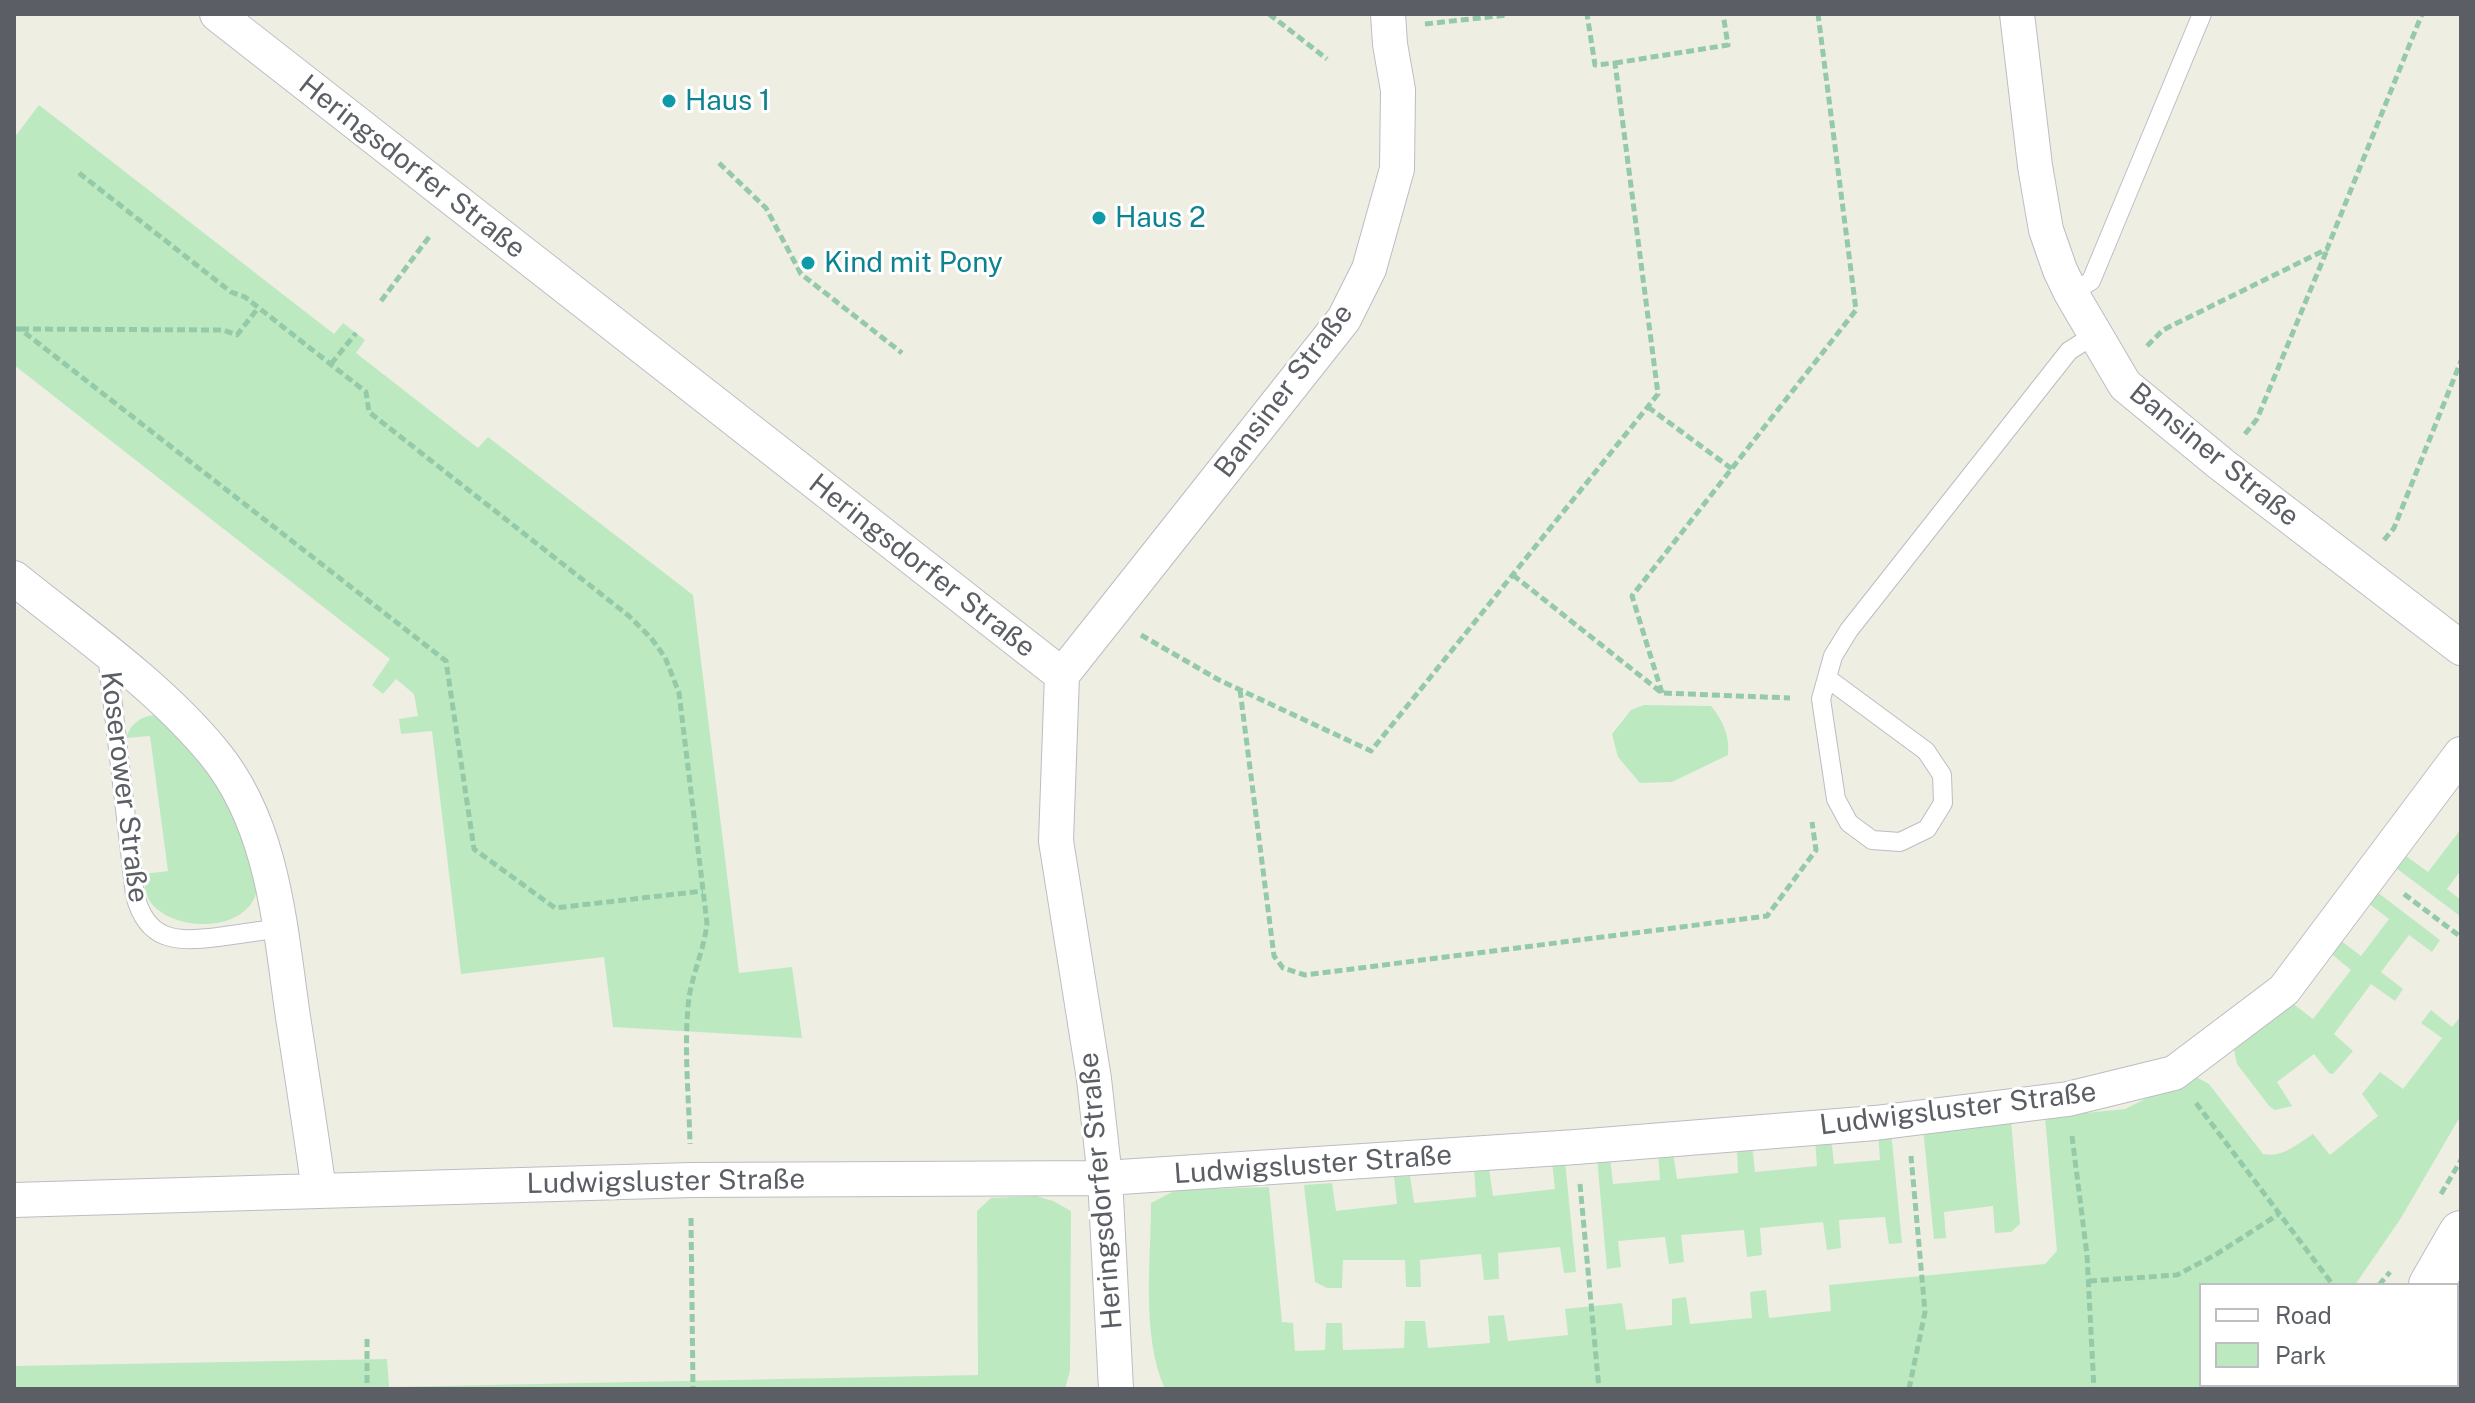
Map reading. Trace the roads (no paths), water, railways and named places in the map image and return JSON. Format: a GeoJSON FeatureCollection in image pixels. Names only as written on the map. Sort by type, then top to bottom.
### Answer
{"type":"FeatureCollection","features":[{"type":"Feature","properties":{"kind":"main road"},"geometry":{"type":"LineString","coordinates":[[2432,1283],[2461,1233]]}},
{"type":"Feature","properties":{"kind":"street","name":"Heringsdorfer Straße"},"geometry":{"type":"LineString","coordinates":[[217,14],[1062,675],[1056,841],[1094,1079],[1105,1178],[1116,1389]]}},
{"type":"Feature","properties":{"kind":"street","name":"Bansiner Straße"},"geometry":{"type":"LineString","coordinates":[[2017,14],[2046,230],[2071,293],[2125,385],[2221,464],[2461,648]]}},
{"type":"Feature","properties":{"kind":"street","name":"Bansiner Straße"},"geometry":{"type":"LineString","coordinates":[[1062,675],[1344,319],[1369,269],[1397,169],[1398,90],[1388,21]]}},
{"type":"Feature","properties":{"kind":"street","name":"Koserower Straße"},"geometry":{"type":"LineString","coordinates":[[14,578],[155,692],[186,721],[231,776],[267,857],[281,928],[319,1191]]}},
{"type":"Feature","properties":{"kind":"street","name":"Ludwigsluster Straße"},"geometry":{"type":"LineString","coordinates":[[14,1200],[691,1180],[1105,1178],[1576,1147],[1908,1119],[2068,1099],[2174,1073],[2284,990],[2461,754]]}},
{"type":"Feature","properties":{"kind":"lane"},"geometry":{"type":"LineString","coordinates":[[2071,293],[2091,281],[2202,14]]}},
{"type":"Feature","properties":{"kind":"lane"},"geometry":{"type":"LineString","coordinates":[[1827,678],[1926,751],[1942,775],[1943,803],[1927,829],[1900,842],[1872,840],[1849,823],[1836,799],[1821,699],[1833,656],[1849,630],[2069,351],[2094,335]]}},
{"type":"Feature","properties":{"kind":"lane","name":"Koserower Straße"},"geometry":{"type":"LineString","coordinates":[[107,654],[135,895],[140,915],[155,931],[182,941],[281,928]]}},
{"type":"Feature","properties":{"kind":"place","name":"Haus 1"},"geometry":{"type":"Point","coordinates":[669,101]}},
{"type":"Feature","properties":{"kind":"place","name":"Haus 2"},"geometry":{"type":"Point","coordinates":[1099,218]}},
{"type":"Feature","properties":{"kind":"place","name":"Kind mit Pony"},"geometry":{"type":"Point","coordinates":[808,263]}}]}
